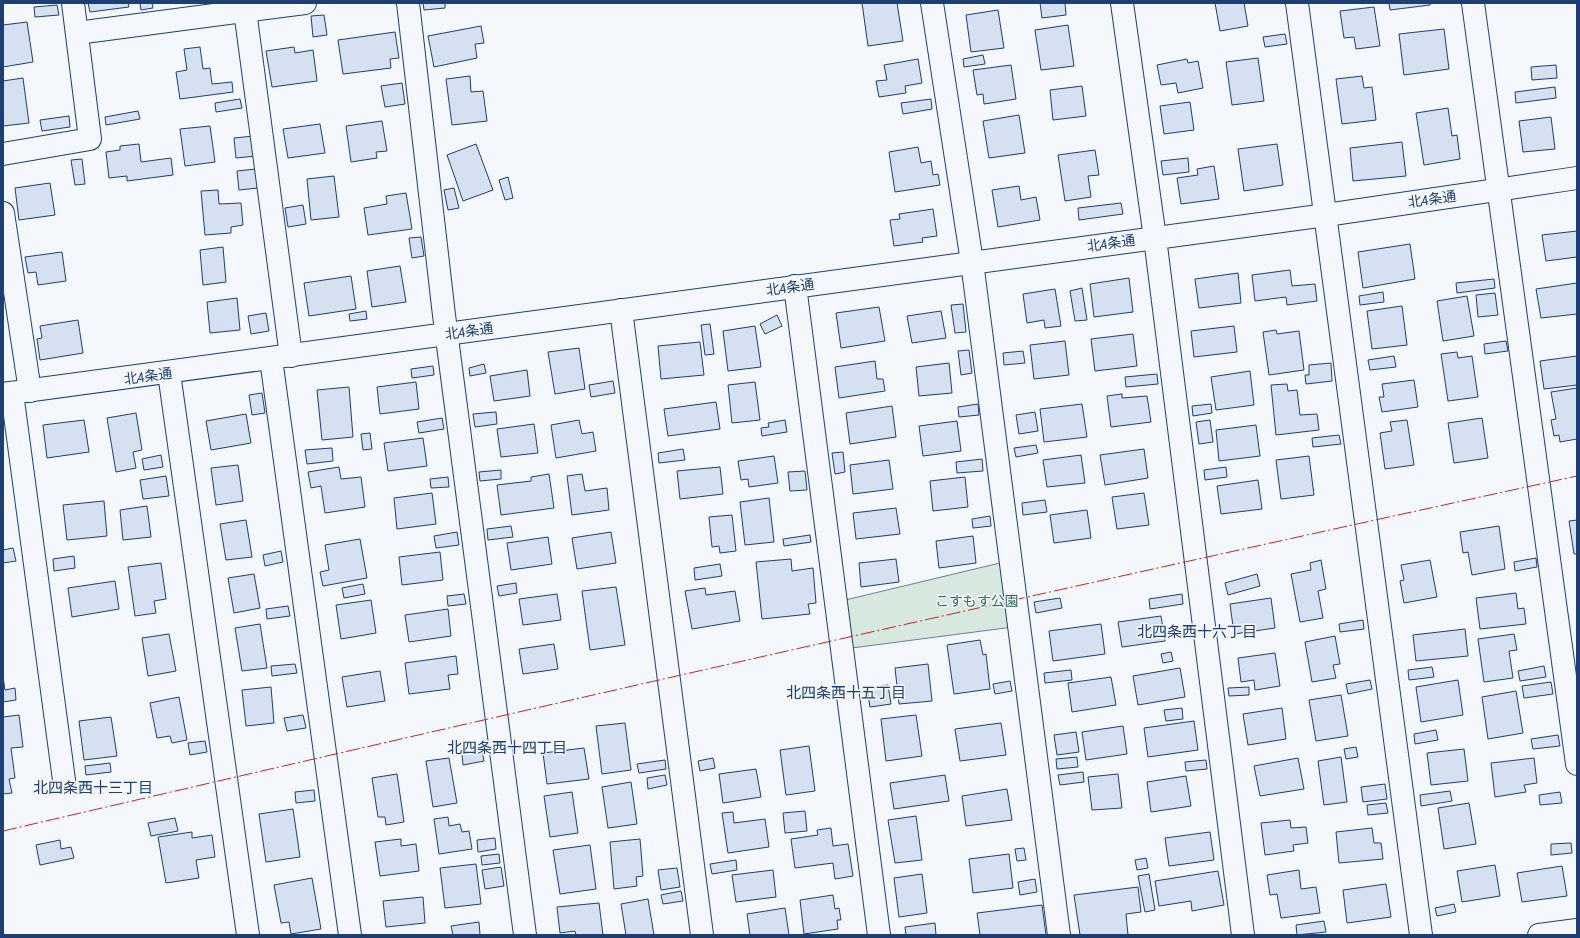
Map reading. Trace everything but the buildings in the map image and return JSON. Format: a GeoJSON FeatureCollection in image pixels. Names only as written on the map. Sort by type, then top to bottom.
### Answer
{"type":"FeatureCollection","features":[{"type":"Feature","properties":{"kind":"street"},"geometry":{"type":"LineString","coordinates":[[3,154],[90,139],[73,3]]}},
{"type":"Feature","properties":{"kind":"street"},"geometry":{"type":"LineString","coordinates":[[77,33],[244,7],[305,3]]}},
{"type":"Feature","properties":{"kind":"street"},"geometry":{"type":"LineString","coordinates":[[408,3],[446,335],[525,935]]}},
{"type":"Feature","properties":{"kind":"street"},"geometry":{"type":"LineString","coordinates":[[932,3],[972,262],[1059,935]]}},
{"type":"Feature","properties":{"kind":"street"},"geometry":{"type":"LineString","coordinates":[[1122,3],[1155,238],[1243,935]]}},
{"type":"Feature","properties":{"kind":"street"},"geometry":{"type":"LineString","coordinates":[[1297,3],[1421,935]]}},
{"type":"Feature","properties":{"kind":"street"},"geometry":{"type":"LineString","coordinates":[[1473,3],[1577,764]]}},
{"type":"Feature","properties":{"kind":"street"},"geometry":{"type":"LineString","coordinates":[[244,7],[281,357],[350,935]]}},
{"type":"Feature","properties":{"kind":"street","name":"北4条通"},"geometry":{"type":"LineString","coordinates":[[15,393],[1326,215],[1577,178]]}},
{"type":"Feature","properties":{"kind":"street"},"geometry":{"type":"LineString","coordinates":[[3,214],[15,393],[64,780]]}},
{"type":"Feature","properties":{"kind":"street"},"geometry":{"type":"LineString","coordinates":[[795,286],[880,935]]}},
{"type":"Feature","properties":{"kind":"street"},"geometry":{"type":"LineString","coordinates":[[621,310],[702,935]]}},
{"type":"Feature","properties":{"kind":"street"},"geometry":{"type":"LineString","coordinates":[[169,373],[248,935]]}},
{"type":"Feature","properties":{"kind":"street"},"geometry":{"type":"LineString","coordinates":[[1539,935],[1577,930]]}},
{"type":"Feature","properties":{"kind":"green space","name":"こすもす公園"},"geometry":{"type":"Polygon","coordinates":[[[1004,562],[1013,627],[844,649],[837,602],[1004,562]]]}},
{"type":"Feature","properties":{"kind":"power"},"geometry":{"type":"LineString","coordinates":[[3,831],[789,650],[1577,476]]}},
{"type":"Feature","properties":{"kind":"district","name":"北四条西十六丁目"},"geometry":{"type":"Point","coordinates":[1197,632]}},
{"type":"Feature","properties":{"kind":"district","name":"北四条西十五丁目"},"geometry":{"type":"Point","coordinates":[846,693]}},
{"type":"Feature","properties":{"kind":"district","name":"北四条西十四丁目"},"geometry":{"type":"Point","coordinates":[507,748]}},
{"type":"Feature","properties":{"kind":"district","name":"北四条西十三丁目"},"geometry":{"type":"Point","coordinates":[93,788]}}]}
